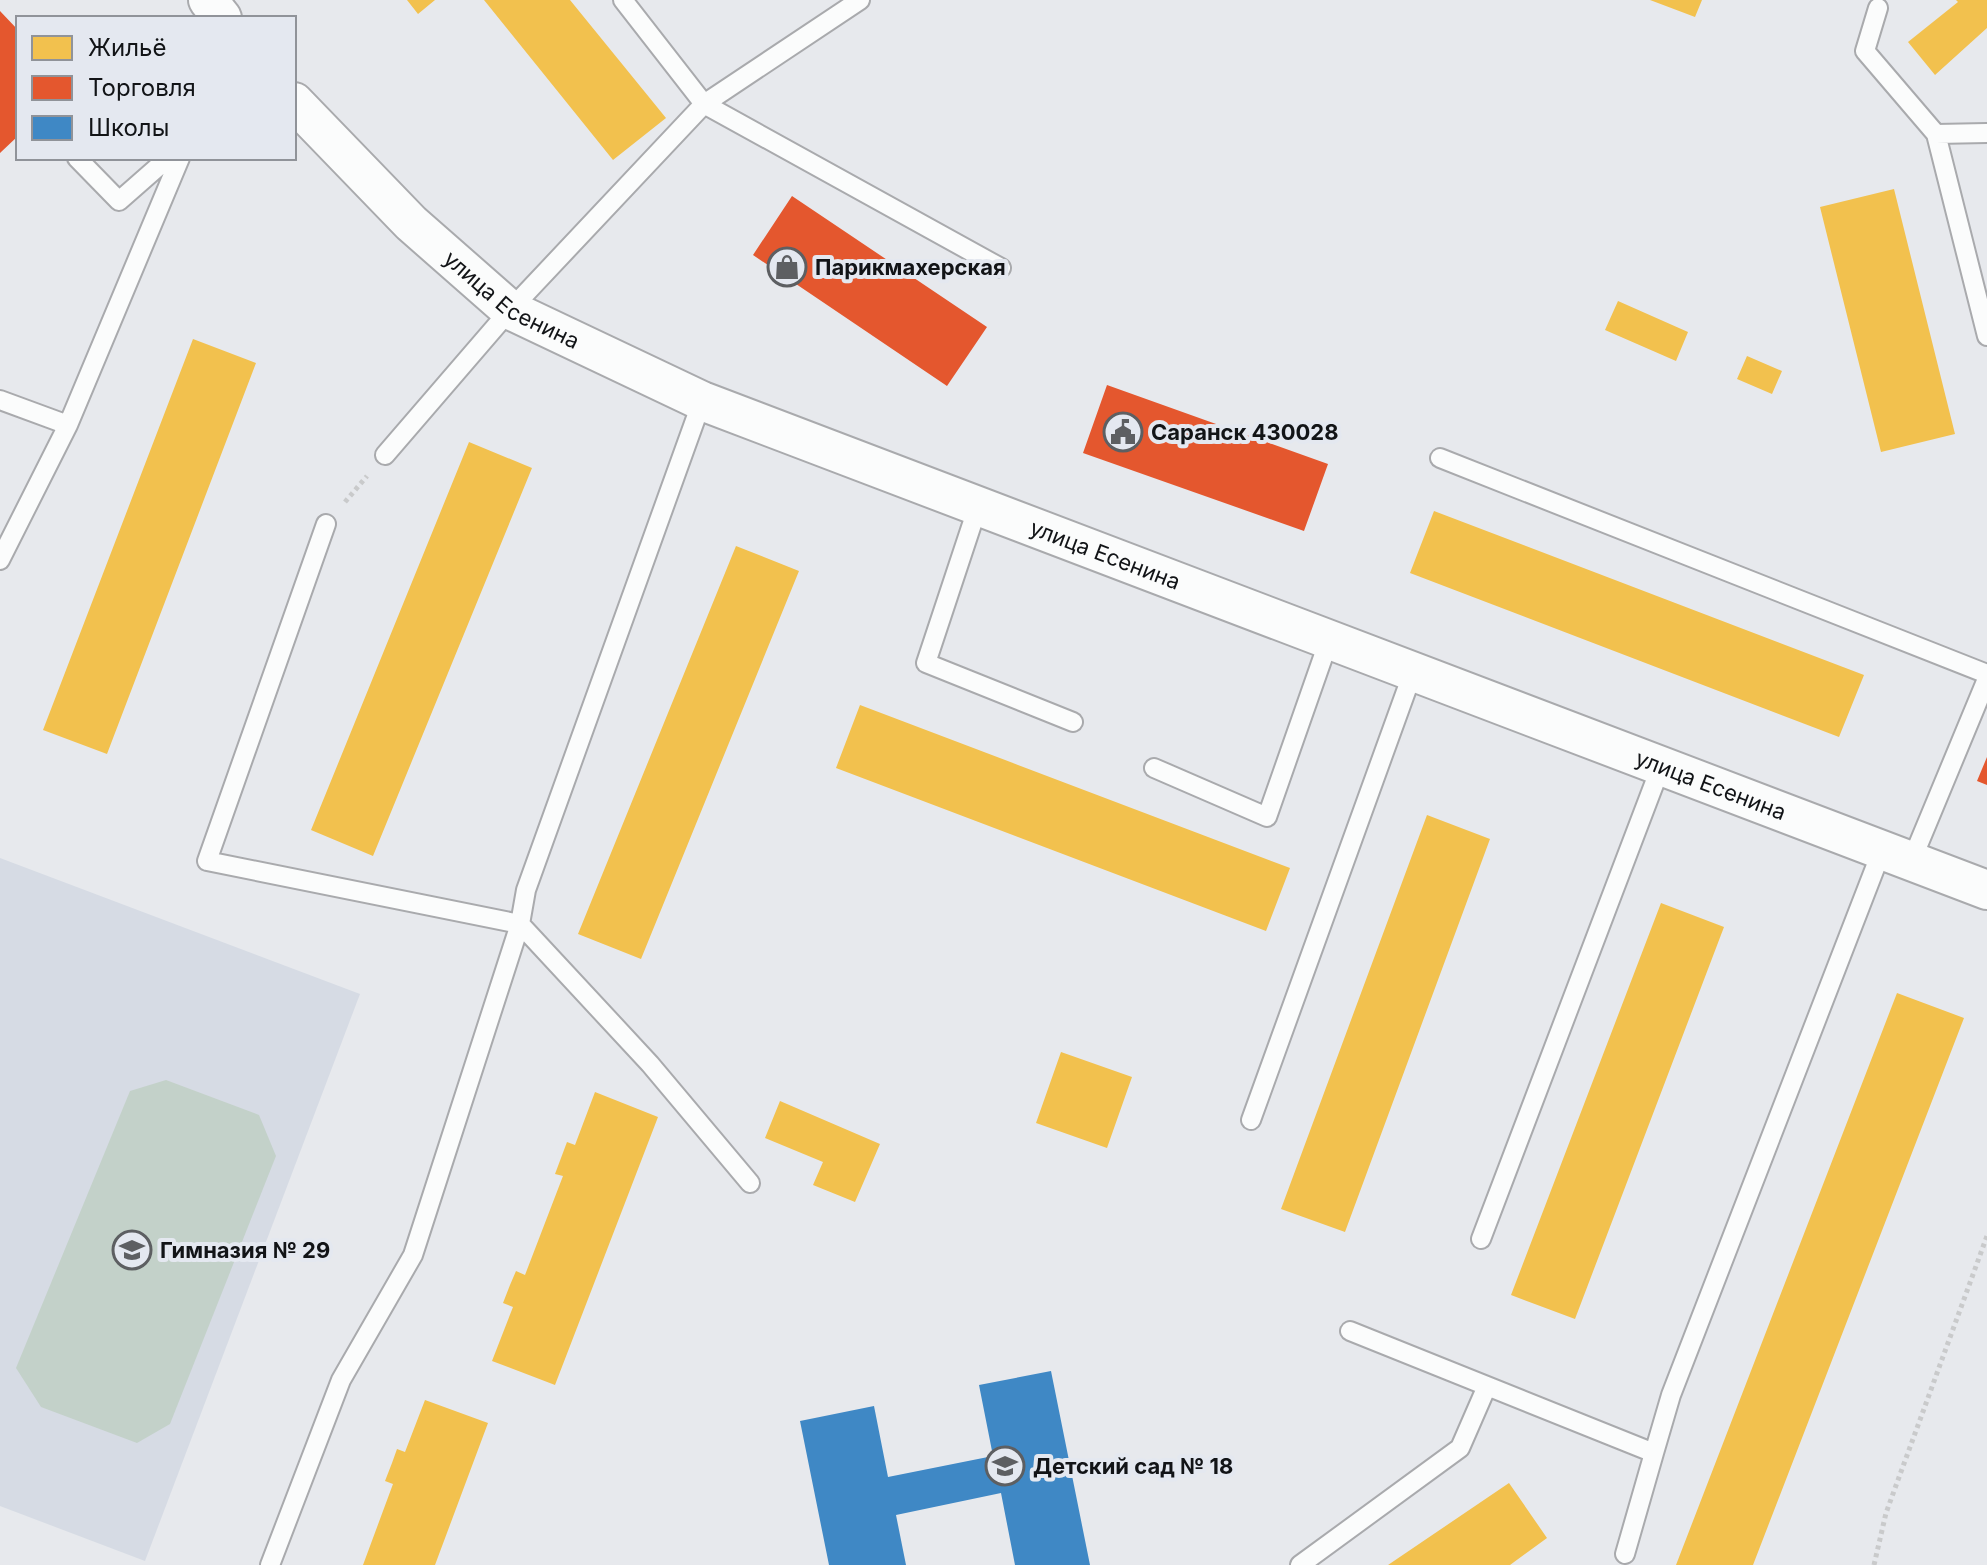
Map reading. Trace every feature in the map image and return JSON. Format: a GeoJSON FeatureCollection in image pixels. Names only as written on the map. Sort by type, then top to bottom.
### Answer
{"type":"FeatureCollection","features":[{"type":"Feature","properties":{"kind":"street"},"geometry":{"type":"LineString","coordinates":[[208,0],[220,16]]}},
{"type":"Feature","properties":{"kind":"street","name":"улица Есенина"},"geometry":{"type":"LineString","coordinates":[[296,104],[411,223],[510,310],[702,401],[1987,890]]}},
{"type":"Feature","properties":{"kind":"lane"},"geometry":{"type":"LineString","coordinates":[[623,0],[704,104],[1001,268]]}},
{"type":"Feature","properties":{"kind":"lane"},"geometry":{"type":"LineString","coordinates":[[385,455],[510,310],[704,104],[860,0]]}},
{"type":"Feature","properties":{"kind":"lane"},"geometry":{"type":"LineString","coordinates":[[1878,8],[1865,51],[1936,134],[1987,336]]}},
{"type":"Feature","properties":{"kind":"lane"},"geometry":{"type":"LineString","coordinates":[[1936,134],[1987,133]]}},
{"type":"Feature","properties":{"kind":"lane"},"geometry":{"type":"LineString","coordinates":[[79,160],[119,201],[166,160]]}},
{"type":"Feature","properties":{"kind":"lane"},"geometry":{"type":"LineString","coordinates":[[0,560],[68,425],[179,160]]}},
{"type":"Feature","properties":{"kind":"lane"},"geometry":{"type":"LineString","coordinates":[[0,400],[68,425]]}},
{"type":"Feature","properties":{"kind":"lane"},"geometry":{"type":"LineString","coordinates":[[270,1565],[341,1380],[413,1255],[520,924],[526,890],[702,401]]}},
{"type":"Feature","properties":{"kind":"lane"},"geometry":{"type":"LineString","coordinates":[[1440,458],[1987,677],[1897,856],[1671,1395],[1625,1554]]}},
{"type":"Feature","properties":{"kind":"lane"},"geometry":{"type":"LineString","coordinates":[[978,506],[926,663],[1073,722]]}},
{"type":"Feature","properties":{"kind":"lane"},"geometry":{"type":"LineString","coordinates":[[326,524],[207,861],[520,924],[650,1064],[750,1183]]}},
{"type":"Feature","properties":{"kind":"lane"},"geometry":{"type":"LineString","coordinates":[[1154,768],[1267,817],[1329,640]]}},
{"type":"Feature","properties":{"kind":"lane"},"geometry":{"type":"LineString","coordinates":[[1251,1120],[1413,672]]}},
{"type":"Feature","properties":{"kind":"lane"},"geometry":{"type":"LineString","coordinates":[[1481,1239],[1661,766]]}},
{"type":"Feature","properties":{"kind":"lane"},"geometry":{"type":"LineString","coordinates":[[1350,1331],[1654,1453]]}},
{"type":"Feature","properties":{"kind":"lane"},"geometry":{"type":"LineString","coordinates":[[1300,1565],[1460,1448],[1487,1386]]}},
{"type":"Feature","properties":{"kind":"path"},"geometry":{"type":"LineString","coordinates":[[326,524],[385,455]]}},
{"type":"Feature","properties":{"kind":"path"},"geometry":{"type":"LineString","coordinates":[[1874,1565],[1886,1513],[1987,1236]]}},
{"type":"Feature","properties":{"kind":"shaded area","name":"Гимназия № 29"},"geometry":{"type":"Polygon","coordinates":[[[0,858],[360,994],[145,1561],[0,1506],[0,858]]]}},
{"type":"Feature","properties":{"kind":"shaded area"},"geometry":{"type":"Polygon","coordinates":[[[166,1080],[259,1115],[276,1156],[170,1424],[137,1443],[41,1407],[16,1368],[130,1091],[166,1080]]]}},
{"type":"Feature","properties":{"kind":"building: Жильё"},"geometry":{"type":"Polygon","coordinates":[[[407,0],[435,0],[418,14],[407,0]]]}},
{"type":"Feature","properties":{"kind":"building: Жильё"},"geometry":{"type":"Polygon","coordinates":[[[484,0],[570,0],[666,118],[613,160],[484,0]]]}},
{"type":"Feature","properties":{"kind":"building: Жильё"},"geometry":{"type":"Polygon","coordinates":[[[1650,0],[1702,0],[1695,17],[1650,0]]]}},
{"type":"Feature","properties":{"kind":"building: Жильё"},"geometry":{"type":"Polygon","coordinates":[[[1956,0],[1987,0],[1987,28],[1935,75],[1908,42],[1958,2],[1956,0]]]}},
{"type":"Feature","properties":{"kind":"building: Жильё"},"geometry":{"type":"Polygon","coordinates":[[[1894,189],[1955,434],[1881,452],[1820,207],[1894,189]]]}},
{"type":"Feature","properties":{"kind":"building: Жильё"},"geometry":{"type":"Polygon","coordinates":[[[1618,301],[1688,332],[1676,361],[1605,330],[1618,301]]]}},
{"type":"Feature","properties":{"kind":"building: Жильё"},"geometry":{"type":"Polygon","coordinates":[[[193,339],[256,363],[107,754],[43,730],[193,339]]]}},
{"type":"Feature","properties":{"kind":"building: Жильё"},"geometry":{"type":"Polygon","coordinates":[[[1747,356],[1782,371],[1772,394],[1737,379],[1747,356]]]}},
{"type":"Feature","properties":{"kind":"building: Жильё"},"geometry":{"type":"Polygon","coordinates":[[[469,442],[532,468],[373,856],[311,830],[469,442]]]}},
{"type":"Feature","properties":{"kind":"building: Жильё"},"geometry":{"type":"Polygon","coordinates":[[[1434,511],[1864,675],[1839,737],[1410,573],[1434,511]]]}},
{"type":"Feature","properties":{"kind":"building: Жильё"},"geometry":{"type":"Polygon","coordinates":[[[736,546],[799,571],[641,959],[578,934],[736,546]]]}},
{"type":"Feature","properties":{"kind":"building: Жильё"},"geometry":{"type":"Polygon","coordinates":[[[860,705],[1290,868],[1266,931],[836,768],[860,705]]]}},
{"type":"Feature","properties":{"kind":"building: Жильё"},"geometry":{"type":"Polygon","coordinates":[[[1427,815],[1490,839],[1345,1232],[1281,1209],[1427,815]]]}},
{"type":"Feature","properties":{"kind":"building: Жильё"},"geometry":{"type":"Polygon","coordinates":[[[1661,903],[1724,927],[1575,1319],[1511,1295],[1661,903]]]}},
{"type":"Feature","properties":{"kind":"building: Жильё"},"geometry":{"type":"Polygon","coordinates":[[[1897,993],[1964,1018],[1753,1565],[1676,1565],[1897,993]]]}},
{"type":"Feature","properties":{"kind":"building: Жильё"},"geometry":{"type":"Polygon","coordinates":[[[1061,1052],[1132,1077],[1107,1148],[1036,1123],[1061,1052]]]}},
{"type":"Feature","properties":{"kind":"building: Жильё"},"geometry":{"type":"Polygon","coordinates":[[[595,1092],[658,1117],[555,1385],[492,1361],[513,1307],[503,1303],[516,1271],[525,1275],[563,1176],[555,1174],[567,1142],[575,1145],[595,1092]]]}},
{"type":"Feature","properties":{"kind":"building: Жильё"},"geometry":{"type":"Polygon","coordinates":[[[780,1101],[880,1144],[855,1202],[813,1185],[823,1162],[765,1138],[780,1101]]]}},
{"type":"Feature","properties":{"kind":"building: Жильё"},"geometry":{"type":"Polygon","coordinates":[[[425,1400],[488,1423],[435,1565],[363,1565],[393,1484],[385,1481],[397,1449],[405,1452],[425,1400]]]}},
{"type":"Feature","properties":{"kind":"building: Жильё"},"geometry":{"type":"Polygon","coordinates":[[[1509,1483],[1547,1538],[1510,1565],[1388,1565],[1509,1483]]]}},
{"type":"Feature","properties":{"kind":"building: Торговля"},"geometry":{"type":"Polygon","coordinates":[[[0,11],[16,28],[16,138],[0,153],[0,11]]]}},
{"type":"Feature","properties":{"kind":"building: Торговля"},"geometry":{"type":"Polygon","coordinates":[[[792,196],[987,327],[947,386],[753,255],[792,196]]]}},
{"type":"Feature","properties":{"kind":"building: Торговля"},"geometry":{"type":"Polygon","coordinates":[[[1107,385],[1328,464],[1304,531],[1083,453],[1107,385]]]}},
{"type":"Feature","properties":{"kind":"building: Торговля"},"geometry":{"type":"Polygon","coordinates":[[[1987,757],[1987,785],[1977,781],[1987,757]]]}},
{"type":"Feature","properties":{"kind":"building: Школы","name":"Детский сад № 18"},"geometry":{"type":"Polygon","coordinates":[[[1051,1371],[1090,1565],[1015,1565],[1001,1493],[896,1515],[906,1565],[829,1565],[800,1421],[874,1406],[888,1477],[993,1456],[979,1385],[1051,1371]]]}},
{"type":"Feature","properties":{"kind":"place","name":"Парикмахерская"},"geometry":{"type":"Point","coordinates":[787,267]}},
{"type":"Feature","properties":{"kind":"place","name":"Саранск 430028"},"geometry":{"type":"Point","coordinates":[1123,432]}},
{"type":"Feature","properties":{"kind":"place","name":"Гимназия № 29"},"geometry":{"type":"Point","coordinates":[132,1250]}},
{"type":"Feature","properties":{"kind":"place","name":"Детский сад № 18"},"geometry":{"type":"Point","coordinates":[1005,1466]}}]}
